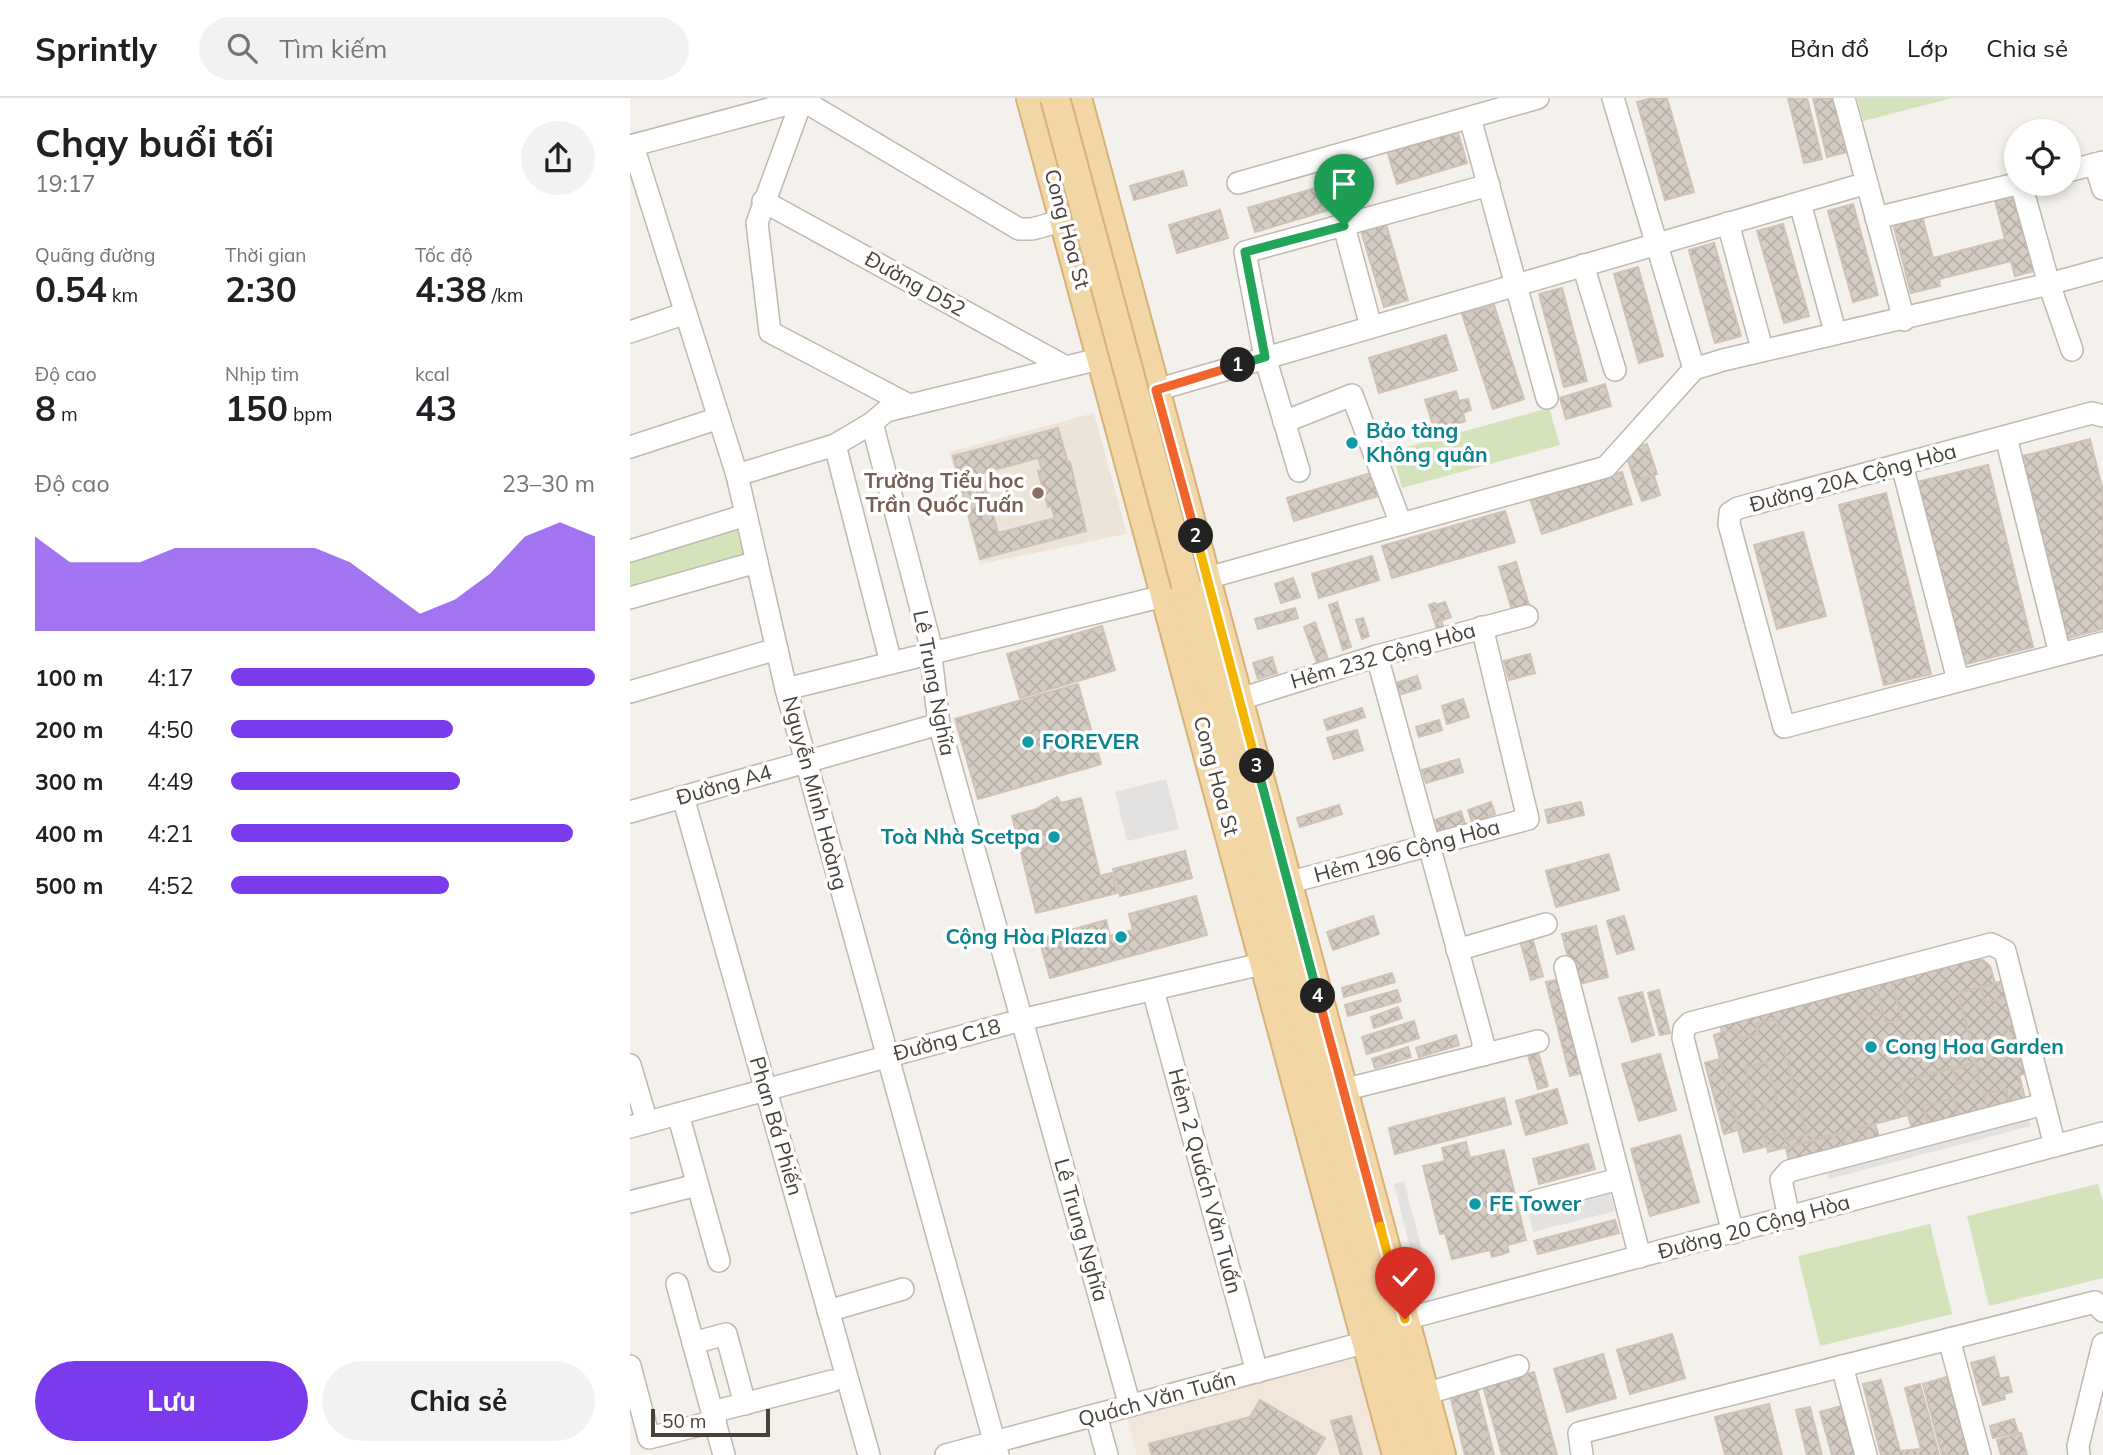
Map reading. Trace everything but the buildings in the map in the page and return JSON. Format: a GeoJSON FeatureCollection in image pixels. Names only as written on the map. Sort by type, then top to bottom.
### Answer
{"type":"FeatureCollection","features":[{"type":"Feature","properties":{"kind":"main road","name":"Cong Hoa St"},"geometry":{"type":"LineString","coordinates":[[1031,98],[1103,358],[1187,586],[1240,699],[1441,1455]]}},
{"type":"Feature","properties":{"kind":"main road"},"geometry":{"type":"LineString","coordinates":[[1055,98],[1187,586]]}},
{"type":"Feature","properties":{"kind":"main road","name":"Cong Hoa St"},"geometry":{"type":"LineString","coordinates":[[1077,98],[1156,390],[1187,586],[1266,963],[1397,1455]]}},
{"type":"Feature","properties":{"kind":"main road"},"geometry":{"type":"LineString","coordinates":[[1046,152],[1088,140]]}},
{"type":"Feature","properties":{"kind":"main road","name":"Cong Hoa St"},"geometry":{"type":"LineString","coordinates":[[1187,586],[1420,1455]]}},
{"type":"Feature","properties":{"kind":"street"},"geometry":{"type":"LineString","coordinates":[[1238,183],[1538,98]]}},
{"type":"Feature","properties":{"kind":"street"},"geometry":{"type":"LineString","coordinates":[[1614,98],[1694,369]]}},
{"type":"Feature","properties":{"kind":"street"},"geometry":{"type":"LineString","coordinates":[[1844,98],[1904,320]]}},
{"type":"Feature","properties":{"kind":"street"},"geometry":{"type":"LineString","coordinates":[[806,99],[763,201],[757,229],[770,332],[909,405]]}},
{"type":"Feature","properties":{"kind":"street"},"geometry":{"type":"LineString","coordinates":[[631,146],[806,99],[1019,229],[1029,230],[1065,220]]}},
{"type":"Feature","properties":{"kind":"street"},"geometry":{"type":"LineString","coordinates":[[1470,118],[1547,398]]}},
{"type":"Feature","properties":{"kind":"street","name":"Nguyễn Minh Hoàng"},"geometry":{"type":"LineString","coordinates":[[631,146],[737,475],[786,689],[996,1449]]}},
{"type":"Feature","properties":{"kind":"street"},"geometry":{"type":"LineString","coordinates":[[2081,167],[2099,163],[2103,189]]}},
{"type":"Feature","properties":{"kind":"street"},"geometry":{"type":"LineString","coordinates":[[1156,390],[1867,183]]}},
{"type":"Feature","properties":{"kind":"street"},"geometry":{"type":"LineString","coordinates":[[1299,471],[1265,357],[1245,252],[1489,185]]}},
{"type":"Feature","properties":{"kind":"street"},"geometry":{"type":"LineString","coordinates":[[1876,218],[2004,188]]}},
{"type":"Feature","properties":{"kind":"street"},"geometry":{"type":"LineString","coordinates":[[2023,196],[2072,350]]}},
{"type":"Feature","properties":{"kind":"street","name":"Đường D52"},"geometry":{"type":"LineString","coordinates":[[763,201],[1066,367]]}},
{"type":"Feature","properties":{"kind":"street"},"geometry":{"type":"LineString","coordinates":[[1800,203],[1833,324]]}},
{"type":"Feature","properties":{"kind":"street"},"geometry":{"type":"LineString","coordinates":[[1728,223],[1759,338]]}},
{"type":"Feature","properties":{"kind":"street"},"geometry":{"type":"LineString","coordinates":[[1344,226],[1371,327]]}},
{"type":"Feature","properties":{"kind":"street"},"geometry":{"type":"LineString","coordinates":[[1583,265],[1615,370]]}},
{"type":"Feature","properties":{"kind":"street"},"geometry":{"type":"LineString","coordinates":[[786,689],[1187,586],[1606,467],[1694,369],[1723,360],[1904,320],[2103,269]]}},
{"type":"Feature","properties":{"kind":"street"},"geometry":{"type":"LineString","coordinates":[[630,332],[686,313]]}},
{"type":"Feature","properties":{"kind":"street"},"geometry":{"type":"LineString","coordinates":[[737,475],[835,445],[886,411],[1103,358]]}},
{"type":"Feature","properties":{"kind":"street"},"geometry":{"type":"LineString","coordinates":[[1284,422],[1352,395],[1401,524]]}},
{"type":"Feature","properties":{"kind":"street","name":"Đường 20A Cộng Hòa"},"geometry":{"type":"LineString","coordinates":[[2103,416],[2092,413],[1738,508],[1730,513],[1729,524],[1784,727],[2103,643]]}},
{"type":"Feature","properties":{"kind":"street"},"geometry":{"type":"LineString","coordinates":[[630,447],[719,418]]}},
{"type":"Feature","properties":{"kind":"street","name":"Lê Trung Nghĩa"},"geometry":{"type":"LineString","coordinates":[[872,422],[930,653],[939,724],[1130,1406]]}},
{"type":"Feature","properties":{"kind":"street"},"geometry":{"type":"LineString","coordinates":[[2006,437],[2060,654]]}},
{"type":"Feature","properties":{"kind":"street"},"geometry":{"type":"LineString","coordinates":[[835,445],[891,663]]}},
{"type":"Feature","properties":{"kind":"street"},"geometry":{"type":"LineString","coordinates":[[1902,465],[1958,680]]}},
{"type":"Feature","properties":{"kind":"street"},"geometry":{"type":"LineString","coordinates":[[630,551],[746,515]]}},
{"type":"Feature","properties":{"kind":"street"},"geometry":{"type":"LineString","coordinates":[[630,598],[757,562]]}},
{"type":"Feature","properties":{"kind":"street","name":"Hẻm 232 Cộng Hòa"},"geometry":{"type":"LineString","coordinates":[[1240,699],[1377,656],[1527,616]]}},
{"type":"Feature","properties":{"kind":"street","name":"Hẻm 196 Cộng Hòa"},"geometry":{"type":"LineString","coordinates":[[1287,883],[1528,819],[1482,627]]}},
{"type":"Feature","properties":{"kind":"street"},"geometry":{"type":"LineString","coordinates":[[630,692],[777,649]]}},
{"type":"Feature","properties":{"kind":"street"},"geometry":{"type":"LineString","coordinates":[[1377,656],[1483,1042],[1483,1055]]}},
{"type":"Feature","properties":{"kind":"street","name":"Đường A4"},"geometry":{"type":"LineString","coordinates":[[630,812],[939,724]]}},
{"type":"Feature","properties":{"kind":"street","name":"Phan Bá Phiến"},"geometry":{"type":"LineString","coordinates":[[683,797],[869,1455]]}},
{"type":"Feature","properties":{"kind":"street"},"geometry":{"type":"LineString","coordinates":[[1457,950],[1546,924]]}},
{"type":"Feature","properties":{"kind":"street"},"geometry":{"type":"LineString","coordinates":[[1733,1233],[1683,1038],[1684,1029],[1690,1023],[1991,944],[1999,946],[2005,951],[2055,1146]]}},
{"type":"Feature","properties":{"kind":"street","name":"Đường C18"},"geometry":{"type":"LineString","coordinates":[[638,1125],[1021,1020],[1266,963]]}},
{"type":"Feature","properties":{"kind":"street"},"geometry":{"type":"LineString","coordinates":[[1565,967],[1640,1257]]}},
{"type":"Feature","properties":{"kind":"street","name":"Hẻm 2 Quách Văn Tuấn"},"geometry":{"type":"LineString","coordinates":[[1153,990],[1257,1372]]}},
{"type":"Feature","properties":{"kind":"street"},"geometry":{"type":"LineString","coordinates":[[1343,1090],[1538,1041]]}},
{"type":"Feature","properties":{"kind":"street"},"geometry":{"type":"LineString","coordinates":[[630,1065],[638,1125]]}},
{"type":"Feature","properties":{"kind":"street"},"geometry":{"type":"LineString","coordinates":[[1789,1218],[1781,1180],[1789,1171],[2044,1104]]}},
{"type":"Feature","properties":{"kind":"street"},"geometry":{"type":"LineString","coordinates":[[678,1114],[719,1261]]}},
{"type":"Feature","properties":{"kind":"street","name":"Đường 20 Cộng Hòa"},"geometry":{"type":"LineString","coordinates":[[1405,1319],[2103,1133]]}},
{"type":"Feature","properties":{"kind":"street"},"geometry":{"type":"LineString","coordinates":[[1535,1202],[1619,1179]]}},
{"type":"Feature","properties":{"kind":"street"},"geometry":{"type":"LineString","coordinates":[[630,1202],[697,1185]]}},
{"type":"Feature","properties":{"kind":"street"},"geometry":{"type":"LineString","coordinates":[[677,1284],[724,1455]]}},
{"type":"Feature","properties":{"kind":"street"},"geometry":{"type":"LineString","coordinates":[[828,1311],[903,1289]]}},
{"type":"Feature","properties":{"kind":"street"},"geometry":{"type":"LineString","coordinates":[[1582,1455],[1579,1433],[2095,1302],[2103,1311]]}},
{"type":"Feature","properties":{"kind":"street"},"geometry":{"type":"LineString","coordinates":[[693,1343],[726,1334],[745,1404]]}},
{"type":"Feature","properties":{"kind":"street"},"geometry":{"type":"LineString","coordinates":[[1949,1339],[1980,1455]]}},
{"type":"Feature","properties":{"kind":"street","name":"Quách Văn Tuấn"},"geometry":{"type":"LineString","coordinates":[[946,1455],[996,1449],[1096,1415],[1367,1342]]}},
{"type":"Feature","properties":{"kind":"street"},"geometry":{"type":"LineString","coordinates":[[2080,1455],[2078,1446],[2103,1344]]}},
{"type":"Feature","properties":{"kind":"street"},"geometry":{"type":"LineString","coordinates":[[630,1366],[636,1411],[649,1438],[745,1404],[832,1381]]}},
{"type":"Feature","properties":{"kind":"street"},"geometry":{"type":"LineString","coordinates":[[1425,1394],[1518,1366]]}},
{"type":"Feature","properties":{"kind":"street"},"geometry":{"type":"LineString","coordinates":[[1842,1366],[1866,1455]]}},
{"type":"Feature","properties":{"kind":"street"},"geometry":{"type":"LineString","coordinates":[[1096,1415],[1107,1455]]}},
{"type":"Feature","properties":{"kind":"shaded area","name":"Trường Tiểu học Trần Quốc Tuấn"},"geometry":{"type":"Polygon","coordinates":[[[1094,413],[1127,534],[980,564],[949,452],[1094,413]]]}},
{"type":"Feature","properties":{"kind":"shaded area"},"geometry":{"type":"Polygon","coordinates":[[[1166,779],[1179,829],[1127,841],[1115,792],[1166,779]]]}},
{"type":"Feature","properties":{"kind":"shaded area"},"geometry":{"type":"Polygon","coordinates":[[[2027,1113],[2031,1126],[1829,1179],[1825,1166],[2027,1113]]]}},
{"type":"Feature","properties":{"kind":"shaded area"},"geometry":{"type":"Polygon","coordinates":[[[1404,1181],[1422,1250],[1411,1252],[1394,1184],[1404,1181]]]}},
{"type":"Feature","properties":{"kind":"shaded area"},"geometry":{"type":"Polygon","coordinates":[[[1609,1190],[1615,1211],[1533,1232],[1528,1211],[1609,1190]]]}},
{"type":"Feature","properties":{"kind":"shaded area"},"geometry":{"type":"Polygon","coordinates":[[[1355,1356],[1382,1455],[1137,1455],[1127,1418],[1355,1356]]]}},
{"type":"Feature","properties":{"kind":"green space"},"geometry":{"type":"Polygon","coordinates":[[[1857,98],[1953,98],[1863,121],[1857,98]]]}},
{"type":"Feature","properties":{"kind":"green space"},"geometry":{"type":"Polygon","coordinates":[[[1549,408],[1560,445],[1402,488],[1392,451],[1549,408]]]}},
{"type":"Feature","properties":{"kind":"green space"},"geometry":{"type":"Polygon","coordinates":[[[737,529],[744,556],[630,587],[630,562],[737,529]]]}},
{"type":"Feature","properties":{"kind":"green space"},"geometry":{"type":"Polygon","coordinates":[[[2098,1184],[2103,1202],[2103,1278],[1989,1306],[1967,1216],[2098,1184]]]}},
{"type":"Feature","properties":{"kind":"green space"},"geometry":{"type":"Polygon","coordinates":[[[1930,1224],[1952,1314],[1820,1346],[1798,1256],[1930,1224]]]}},
{"type":"Feature","properties":{"kind":"place","name":"Bảo tàng Không quân"},"geometry":{"type":"Point","coordinates":[1352,443]}},
{"type":"Feature","properties":{"kind":"place","name":"Trường Tiểu học Trần Quốc Tuấn"},"geometry":{"type":"Point","coordinates":[1038,493]}},
{"type":"Feature","properties":{"kind":"place","name":"FOREVER"},"geometry":{"type":"Point","coordinates":[1028,742]}},
{"type":"Feature","properties":{"kind":"place","name":"Toà Nhà Scetpa"},"geometry":{"type":"Point","coordinates":[1054,837]}},
{"type":"Feature","properties":{"kind":"place","name":"Cộng Hòa Plaza"},"geometry":{"type":"Point","coordinates":[1121,937]}},
{"type":"Feature","properties":{"kind":"place","name":"Cong Hoa Garden"},"geometry":{"type":"Point","coordinates":[1871,1047]}},
{"type":"Feature","properties":{"kind":"place","name":"FE Tower"},"geometry":{"type":"Point","coordinates":[1475,1204]}},
{"type":"Feature","properties":{"kind":"route"},"geometry":{"type":"LineString","coordinates":[[1344,226],[1248,249],[1245,252],[1265,357],[1156,390],[1405,1319]]}}]}
